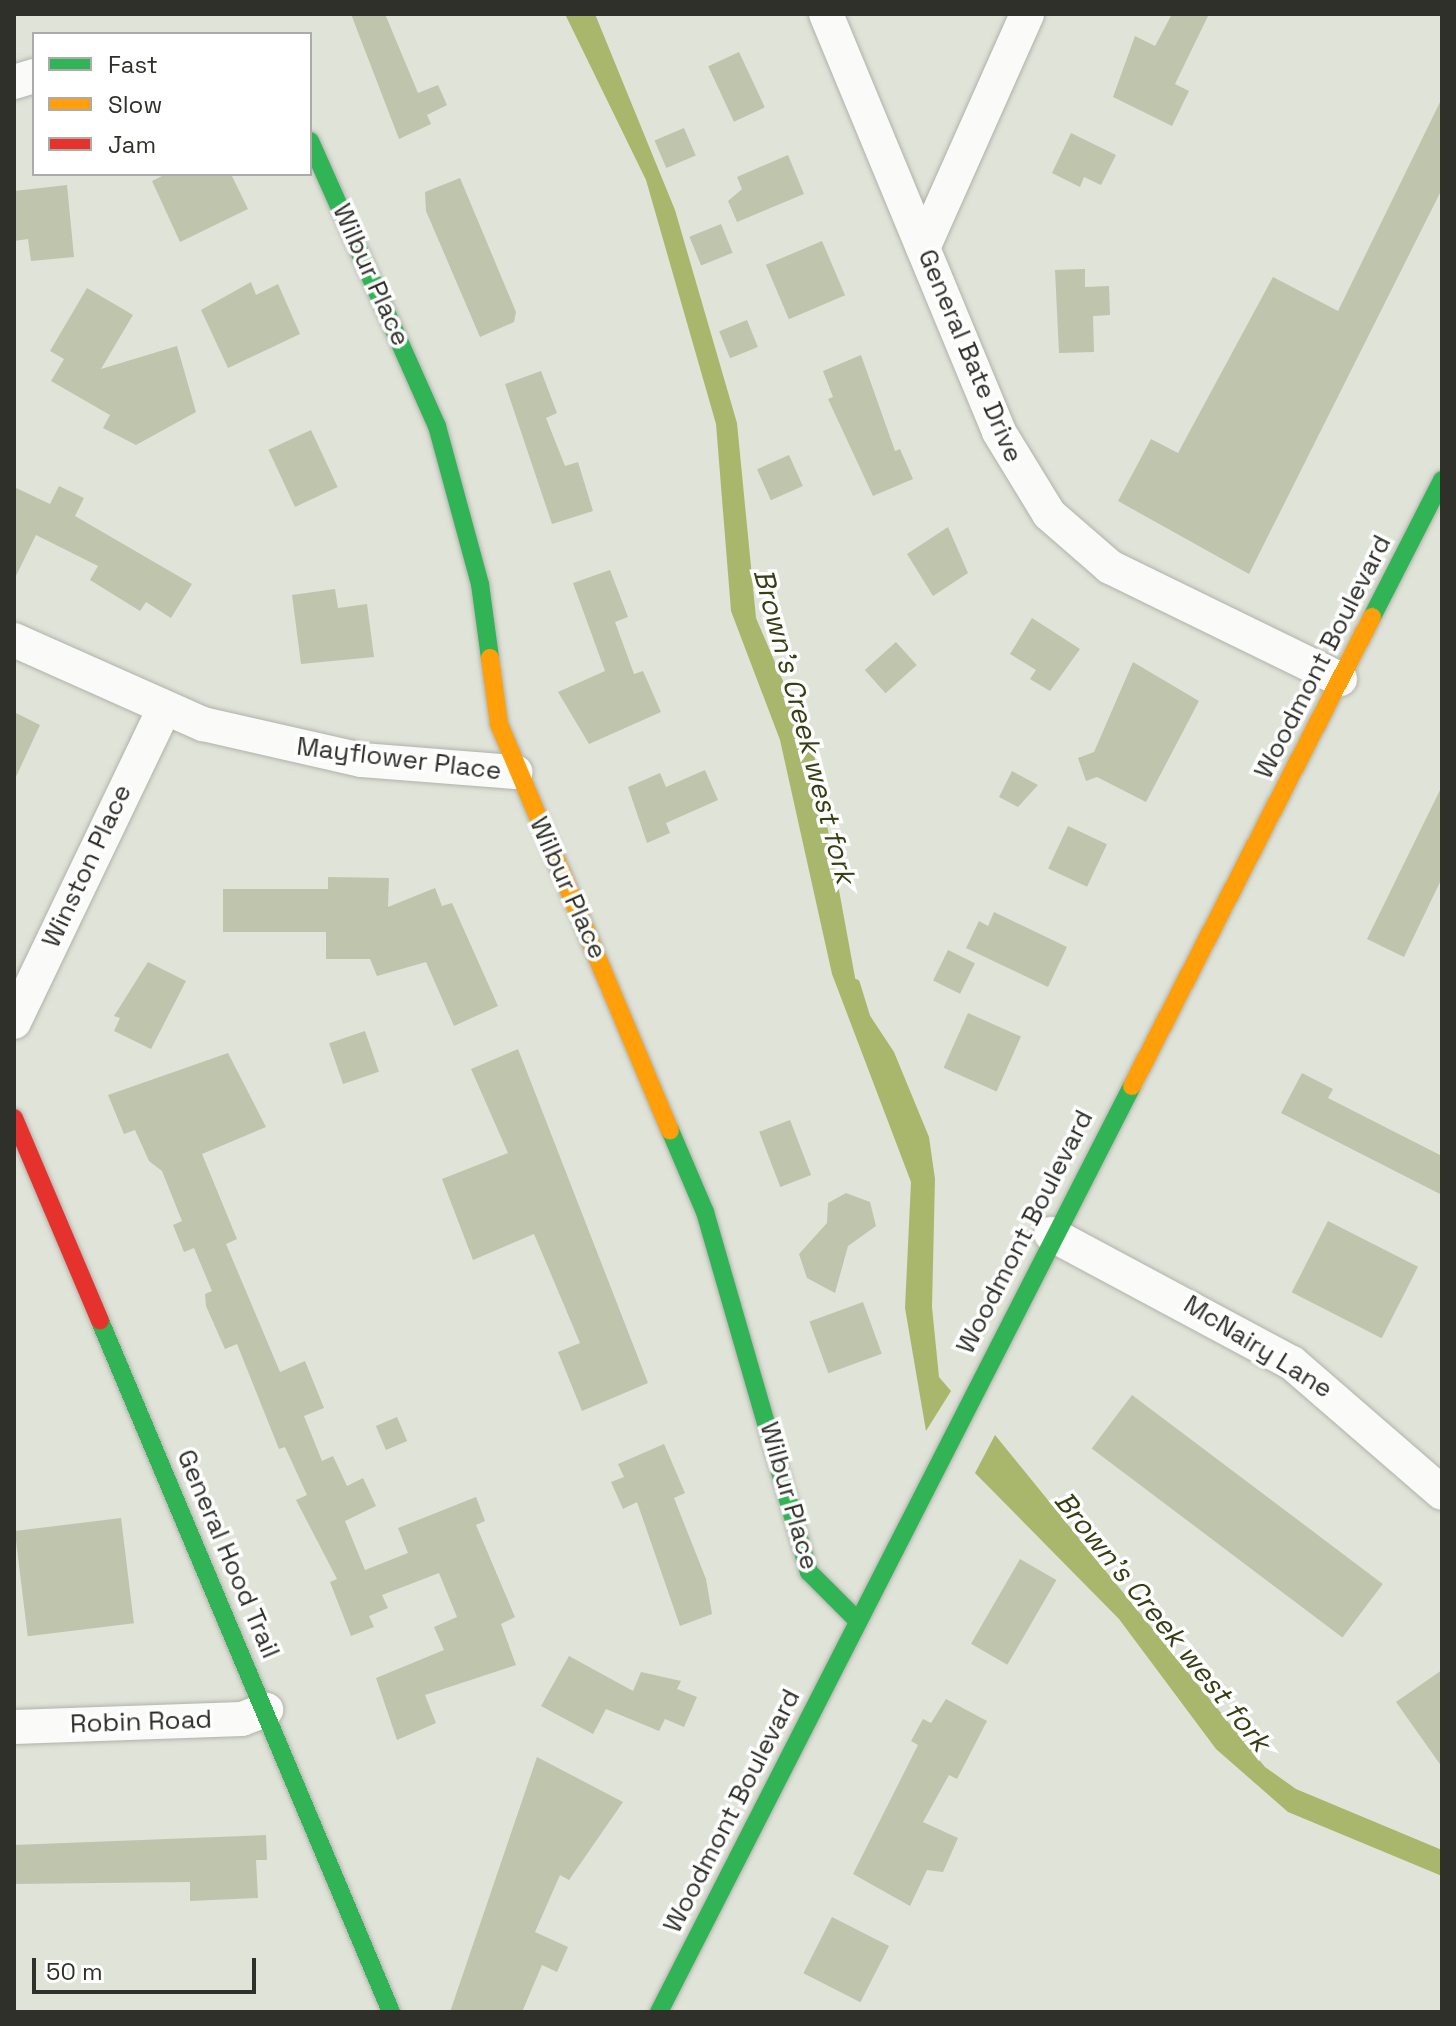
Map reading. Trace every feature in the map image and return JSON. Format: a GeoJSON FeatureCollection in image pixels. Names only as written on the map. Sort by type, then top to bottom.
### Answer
{"type":"FeatureCollection","features":[{"type":"Feature","properties":{"kind":"street","name":"General Bate Drive"},"geometry":{"type":"LineString","coordinates":[[826,14],[999,432],[1028,487],[1071,539],[1144,586],[1340,679]]}},
{"type":"Feature","properties":{"kind":"street"},"geometry":{"type":"LineString","coordinates":[[923,248],[1027,14]]}},
{"type":"Feature","properties":{"kind":"street","name":"Wilbur Place"},"geometry":{"type":"LineString","coordinates":[[312,145],[437,426],[468,528],[499,724],[516,772],[705,1212],[809,1572],[857,1620]]}},
{"type":"Feature","properties":{"kind":"street","name":"Woodmont Boulevard"},"geometry":{"type":"LineString","coordinates":[[659,2012],[1051,1234],[1442,480]]}},
{"type":"Feature","properties":{"kind":"street","name":"Mayflower Place"},"geometry":{"type":"LineString","coordinates":[[14,640],[163,711],[362,760],[516,772]]}},
{"type":"Feature","properties":{"kind":"street","name":"Winston Place"},"geometry":{"type":"LineString","coordinates":[[14,1022],[163,711]]}},
{"type":"Feature","properties":{"kind":"street","name":"General Hood Trail"},"geometry":{"type":"LineString","coordinates":[[14,1118],[391,2012]]}},
{"type":"Feature","properties":{"kind":"street","name":"McNairy Lane"},"geometry":{"type":"LineString","coordinates":[[1051,1234],[1292,1363],[1442,1493]]}},
{"type":"Feature","properties":{"kind":"street","name":"Robin Road"},"geometry":{"type":"LineString","coordinates":[[14,1727],[242,1719],[266,1710]]}},
{"type":"Feature","properties":{"kind":"shaded area"},"geometry":{"type":"Polygon","coordinates":[[[565,14],[595,14],[675,210],[737,423],[756,618],[814,754],[859,999],[894,1052],[929,1137],[935,1179],[932,1307],[939,1377],[951,1391],[926,1431],[905,1308],[911,1182],[832,974],[780,740],[731,611],[716,424],[646,180],[565,14]]]}},
{"type":"Feature","properties":{"kind":"shaded area"},"geometry":{"type":"Polygon","coordinates":[[[995,1435],[1265,1767],[1296,1789],[1442,1850],[1442,1876],[1288,1812],[1216,1749],[1119,1619],[975,1473],[995,1435]]]}},
{"type":"Feature","properties":{"kind":"building"},"geometry":{"type":"Polygon","coordinates":[[[351,14],[385,14],[418,93],[438,85],[447,105],[427,115],[431,124],[399,139],[351,14]]]}},
{"type":"Feature","properties":{"kind":"building"},"geometry":{"type":"Polygon","coordinates":[[[1172,14],[1209,14],[1175,84],[1189,91],[1172,126],[1113,97],[1135,36],[1155,46],[1172,14]]]}},
{"type":"Feature","properties":{"kind":"building"},"geometry":{"type":"Polygon","coordinates":[[[739,52],[765,107],[734,122],[708,66],[739,52]]]}},
{"type":"Feature","properties":{"kind":"building"},"geometry":{"type":"Polygon","coordinates":[[[1442,98],[1442,189],[1249,574],[1118,501],[1151,439],[1178,453],[1273,277],[1338,311],[1442,98]]]}},
{"type":"Feature","properties":{"kind":"building"},"geometry":{"type":"Polygon","coordinates":[[[684,128],[696,156],[666,168],[655,141],[684,128]]]}},
{"type":"Feature","properties":{"kind":"building"},"geometry":{"type":"Polygon","coordinates":[[[1071,133],[1116,155],[1101,185],[1084,177],[1080,187],[1052,173],[1071,133]]]}},
{"type":"Feature","properties":{"kind":"building"},"geometry":{"type":"Polygon","coordinates":[[[788,155],[804,194],[737,222],[728,201],[742,189],[737,177],[788,155]]]}},
{"type":"Feature","properties":{"kind":"building"},"geometry":{"type":"Polygon","coordinates":[[[162,176],[232,176],[248,209],[180,242],[152,181],[162,176]]]}},
{"type":"Feature","properties":{"kind":"building"},"geometry":{"type":"Polygon","coordinates":[[[460,178],[516,312],[514,322],[480,337],[426,211],[425,192],[460,178]]]}},
{"type":"Feature","properties":{"kind":"building"},"geometry":{"type":"Polygon","coordinates":[[[67,185],[74,257],[31,261],[28,239],[14,241],[14,191],[67,185]]]}},
{"type":"Feature","properties":{"kind":"building"},"geometry":{"type":"Polygon","coordinates":[[[721,224],[733,253],[701,265],[689,237],[721,224]]]}},
{"type":"Feature","properties":{"kind":"building"},"geometry":{"type":"Polygon","coordinates":[[[822,241],[845,295],[789,319],[766,265],[822,241]]]}},
{"type":"Feature","properties":{"kind":"building"},"geometry":{"type":"Polygon","coordinates":[[[1085,269],[1085,287],[1109,286],[1110,315],[1093,316],[1094,352],[1059,353],[1055,270],[1085,269]]]}},
{"type":"Feature","properties":{"kind":"building"},"geometry":{"type":"Polygon","coordinates":[[[251,282],[256,295],[278,284],[300,334],[228,368],[201,310],[251,282]]]}},
{"type":"Feature","properties":{"kind":"building"},"geometry":{"type":"Polygon","coordinates":[[[87,288],[133,315],[101,369],[177,346],[196,412],[136,445],[103,428],[110,415],[51,381],[64,359],[50,351],[87,288]]]}},
{"type":"Feature","properties":{"kind":"building"},"geometry":{"type":"Polygon","coordinates":[[[747,320],[758,347],[730,358],[719,331],[747,320]]]}},
{"type":"Feature","properties":{"kind":"building"},"geometry":{"type":"Polygon","coordinates":[[[861,355],[895,451],[900,449],[913,479],[873,496],[828,399],[833,397],[823,371],[861,355]]]}},
{"type":"Feature","properties":{"kind":"building"},"geometry":{"type":"Polygon","coordinates":[[[541,371],[557,413],[546,418],[565,466],[578,462],[593,511],[552,524],[505,384],[541,371]]]}},
{"type":"Feature","properties":{"kind":"building"},"geometry":{"type":"Polygon","coordinates":[[[311,430],[338,487],[295,507],[268,450],[311,430]]]}},
{"type":"Feature","properties":{"kind":"building"},"geometry":{"type":"Polygon","coordinates":[[[789,455],[803,486],[771,500],[757,469],[789,455]]]}},
{"type":"Feature","properties":{"kind":"building"},"geometry":{"type":"Polygon","coordinates":[[[59,486],[84,498],[75,516],[192,584],[171,618],[146,602],[140,611],[90,580],[98,566],[36,535],[14,580],[14,487],[50,504],[59,486]]]}},
{"type":"Feature","properties":{"kind":"building"},"geometry":{"type":"Polygon","coordinates":[[[948,527],[968,573],[933,596],[907,554],[948,527]]]}},
{"type":"Feature","properties":{"kind":"building"},"geometry":{"type":"Polygon","coordinates":[[[610,570],[628,617],[615,622],[634,674],[643,671],[661,712],[589,744],[558,692],[605,671],[573,583],[610,570]]]}},
{"type":"Feature","properties":{"kind":"building"},"geometry":{"type":"Polygon","coordinates":[[[335,589],[338,608],[367,604],[374,657],[301,664],[292,595],[335,589]]]}},
{"type":"Feature","properties":{"kind":"building"},"geometry":{"type":"Polygon","coordinates":[[[1032,618],[1080,649],[1050,691],[1030,679],[1036,670],[1010,654],[1032,618]]]}},
{"type":"Feature","properties":{"kind":"building"},"geometry":{"type":"Polygon","coordinates":[[[896,642],[917,665],[886,693],[865,670],[896,642]]]}},
{"type":"Feature","properties":{"kind":"building"},"geometry":{"type":"Polygon","coordinates":[[[1133,662],[1199,701],[1146,802],[1097,777],[1086,781],[1078,758],[1094,752],[1133,662]]]}},
{"type":"Feature","properties":{"kind":"building"},"geometry":{"type":"Polygon","coordinates":[[[14,712],[40,725],[14,781],[14,712]]]}},
{"type":"Feature","properties":{"kind":"building"},"geometry":{"type":"Polygon","coordinates":[[[705,770],[718,800],[666,823],[670,833],[647,843],[628,787],[660,773],[666,787],[705,770]]]}},
{"type":"Feature","properties":{"kind":"building"},"geometry":{"type":"Polygon","coordinates":[[[1012,771],[1038,785],[1018,807],[999,797],[1012,771]]]}},
{"type":"Feature","properties":{"kind":"building"},"geometry":{"type":"Polygon","coordinates":[[[1442,786],[1442,878],[1404,957],[1367,939],[1442,786]]]}},
{"type":"Feature","properties":{"kind":"building"},"geometry":{"type":"Polygon","coordinates":[[[1068,826],[1107,844],[1087,887],[1048,869],[1068,826]]]}},
{"type":"Feature","properties":{"kind":"building"},"geometry":{"type":"Polygon","coordinates":[[[328,877],[389,878],[388,907],[435,888],[442,906],[452,903],[498,1006],[454,1026],[426,962],[377,976],[370,959],[326,959],[326,932],[223,932],[223,889],[328,889],[328,877]]]}},
{"type":"Feature","properties":{"kind":"building"},"geometry":{"type":"Polygon","coordinates":[[[994,912],[1067,947],[1048,987],[966,948],[979,921],[988,926],[994,912]]]}},
{"type":"Feature","properties":{"kind":"building"},"geometry":{"type":"Polygon","coordinates":[[[948,950],[975,963],[960,994],[933,981],[948,950]]]}},
{"type":"Feature","properties":{"kind":"building"},"geometry":{"type":"Polygon","coordinates":[[[148,962],[186,981],[151,1049],[114,1031],[120,1018],[114,1016],[148,962]]]}},
{"type":"Feature","properties":{"kind":"building"},"geometry":{"type":"Polygon","coordinates":[[[968,1013],[1021,1037],[997,1091],[944,1068],[968,1013]]]}},
{"type":"Feature","properties":{"kind":"building"},"geometry":{"type":"Polygon","coordinates":[[[365,1031],[379,1072],[343,1084],[329,1043],[365,1031]]]}},
{"type":"Feature","properties":{"kind":"building"},"geometry":{"type":"Polygon","coordinates":[[[518,1049],[648,1383],[582,1411],[558,1352],[580,1343],[534,1234],[473,1260],[442,1179],[508,1153],[471,1069],[518,1049]]]}},
{"type":"Feature","properties":{"kind":"building"},"geometry":{"type":"Polygon","coordinates":[[[228,1053],[266,1127],[202,1154],[237,1239],[226,1244],[280,1372],[305,1361],[324,1408],[304,1416],[322,1461],[333,1456],[347,1486],[363,1478],[376,1506],[345,1521],[365,1570],[408,1553],[398,1528],[476,1497],[485,1521],[476,1525],[515,1617],[501,1624],[516,1665],[425,1695],[436,1723],[397,1740],[376,1678],[444,1650],[434,1627],[457,1617],[439,1573],[382,1595],[388,1608],[369,1616],[374,1627],[351,1636],[330,1582],[337,1579],[296,1500],[307,1495],[285,1447],[279,1449],[237,1344],[225,1349],[206,1306],[205,1294],[212,1291],[194,1248],[184,1252],[173,1225],[182,1221],[162,1171],[149,1161],[135,1130],[124,1134],[108,1095],[228,1053]]]}},
{"type":"Feature","properties":{"kind":"building"},"geometry":{"type":"Polygon","coordinates":[[[1302,1073],[1333,1089],[1328,1098],[1442,1156],[1442,1195],[1281,1113],[1302,1073]]]}},
{"type":"Feature","properties":{"kind":"building"},"geometry":{"type":"Polygon","coordinates":[[[790,1120],[811,1175],[780,1187],[759,1132],[790,1120]]]}},
{"type":"Feature","properties":{"kind":"building"},"geometry":{"type":"Polygon","coordinates":[[[846,1193],[870,1202],[876,1226],[848,1246],[835,1293],[807,1278],[799,1254],[827,1223],[828,1203],[846,1193]]]}},
{"type":"Feature","properties":{"kind":"building"},"geometry":{"type":"Polygon","coordinates":[[[1328,1221],[1418,1267],[1382,1338],[1292,1292],[1328,1221]]]}},
{"type":"Feature","properties":{"kind":"building"},"geometry":{"type":"Polygon","coordinates":[[[863,1302],[882,1354],[828,1373],[809,1321],[863,1302]]]}},
{"type":"Feature","properties":{"kind":"building"},"geometry":{"type":"Polygon","coordinates":[[[1132,1395],[1383,1584],[1342,1637],[1092,1449],[1132,1395]]]}},
{"type":"Feature","properties":{"kind":"building"},"geometry":{"type":"Polygon","coordinates":[[[397,1417],[407,1441],[386,1450],[376,1426],[397,1417]]]}},
{"type":"Feature","properties":{"kind":"building"},"geometry":{"type":"Polygon","coordinates":[[[664,1444],[685,1493],[674,1498],[706,1579],[712,1614],[680,1626],[637,1502],[623,1509],[611,1482],[624,1477],[618,1464],[664,1444]]]}},
{"type":"Feature","properties":{"kind":"building"},"geometry":{"type":"Polygon","coordinates":[[[121,1518],[134,1623],[28,1636],[15,1531],[121,1518]]]}},
{"type":"Feature","properties":{"kind":"building"},"geometry":{"type":"Polygon","coordinates":[[[1020,1559],[1056,1580],[1007,1665],[971,1644],[1020,1559]]]}},
{"type":"Feature","properties":{"kind":"building"},"geometry":{"type":"Polygon","coordinates":[[[569,1656],[633,1691],[641,1672],[681,1681],[677,1689],[697,1697],[684,1727],[665,1719],[659,1731],[606,1709],[593,1734],[541,1706],[569,1656]]]}},
{"type":"Feature","properties":{"kind":"building"},"geometry":{"type":"Polygon","coordinates":[[[1442,1670],[1442,1767],[1396,1702],[1442,1670]]]}},
{"type":"Feature","properties":{"kind":"building"},"geometry":{"type":"Polygon","coordinates":[[[946,1699],[987,1721],[957,1779],[949,1775],[923,1822],[958,1838],[943,1872],[927,1870],[910,1906],[853,1874],[918,1745],[911,1741],[923,1719],[931,1723],[946,1699]]]}},
{"type":"Feature","properties":{"kind":"building"},"geometry":{"type":"Polygon","coordinates":[[[537,1757],[623,1802],[569,1880],[560,1875],[535,1932],[568,1947],[557,1972],[542,1965],[522,2012],[450,2012],[537,1757]]]}},
{"type":"Feature","properties":{"kind":"building"},"geometry":{"type":"Polygon","coordinates":[[[266,1835],[267,1860],[256,1860],[258,1898],[190,1901],[190,1882],[14,1884],[14,1845],[266,1835]]]}},
{"type":"Feature","properties":{"kind":"building"},"geometry":{"type":"Polygon","coordinates":[[[832,1917],[889,1946],[860,2002],[803,1973],[832,1917]]]}},
{"type":"Feature","properties":{"kind":"waterway","name":"Brown's Creek west fork"},"geometry":{"type":"LineString","coordinates":[[855,983],[865,1015]]}},
{"type":"Feature","properties":{"kind":"traffic: fast"},"geometry":{"type":"LineString","coordinates":[[312,145],[437,426],[480,584],[490,658]]}},
{"type":"Feature","properties":{"kind":"traffic: fast"},"geometry":{"type":"LineString","coordinates":[[1372,617],[1442,480]]}},
{"type":"Feature","properties":{"kind":"traffic: fast"},"geometry":{"type":"LineString","coordinates":[[659,2012],[1132,1086]]}},
{"type":"Feature","properties":{"kind":"traffic: fast"},"geometry":{"type":"LineString","coordinates":[[670,1130],[705,1212],[809,1572],[857,1620]]}},
{"type":"Feature","properties":{"kind":"traffic: fast"},"geometry":{"type":"LineString","coordinates":[[100,1321],[391,2012]]}},
{"type":"Feature","properties":{"kind":"traffic: slow"},"geometry":{"type":"LineString","coordinates":[[1132,1086],[1372,617]]}},
{"type":"Feature","properties":{"kind":"traffic: slow"},"geometry":{"type":"LineString","coordinates":[[490,658],[499,724],[670,1130]]}},
{"type":"Feature","properties":{"kind":"traffic: jam"},"geometry":{"type":"LineString","coordinates":[[14,1118],[100,1321]]}}]}
